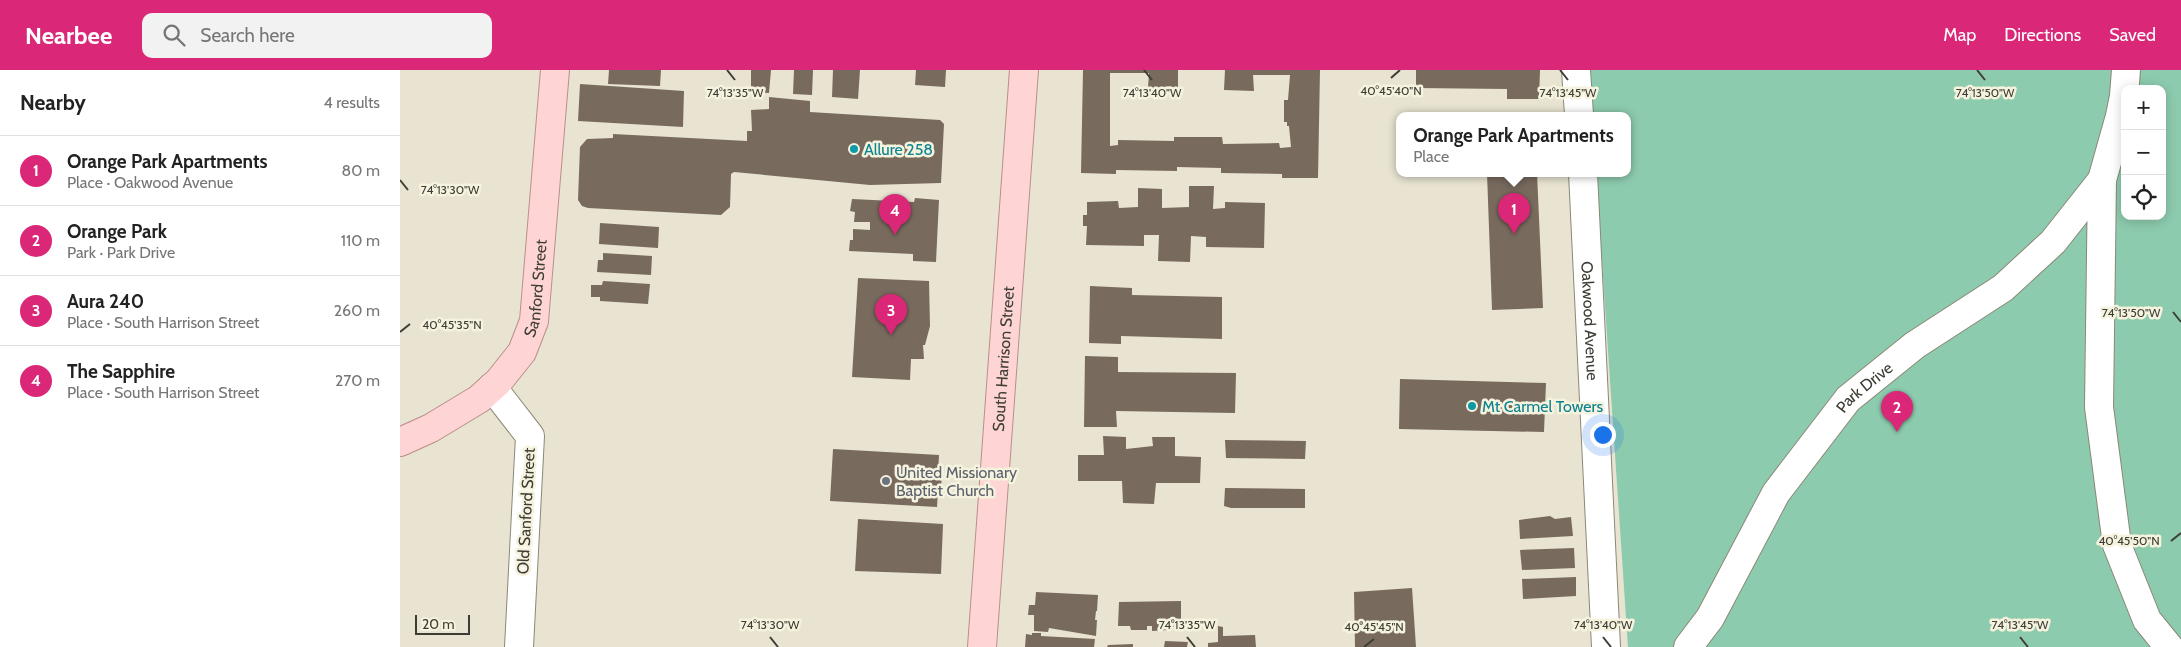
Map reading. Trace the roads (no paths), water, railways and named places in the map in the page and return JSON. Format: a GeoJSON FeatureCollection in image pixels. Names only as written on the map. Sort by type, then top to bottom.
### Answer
{"type":"FeatureCollection","features":[{"type":"Feature","properties":{"kind":"main road","name":"Sanford Street"},"geometry":{"type":"LineString","coordinates":[[400,442],[431,428],[479,399],[522,352],[534,321],[555,70]]}},
{"type":"Feature","properties":{"kind":"main road","name":"South Harrison Street"},"geometry":{"type":"LineString","coordinates":[[982,647],[1015,217],[1024,70]]}},
{"type":"Feature","properties":{"kind":"street"},"geometry":{"type":"LineString","coordinates":[[1576,70],[1579,112]]}},
{"type":"Feature","properties":{"kind":"street","name":"Park Drive"},"geometry":{"type":"LineString","coordinates":[[2126,70],[2120,116],[2102,180],[2099,407],[2117,545],[2146,620],[2169,647]]}},
{"type":"Feature","properties":{"kind":"street","name":"Oakwood Avenue"},"geometry":{"type":"LineString","coordinates":[[1584,177],[1606,647]]}},
{"type":"Feature","properties":{"kind":"street","name":"Park Drive"},"geometry":{"type":"LineString","coordinates":[[1688,647],[1710,618],[1776,493],[1848,399],[1915,345],[2004,288],[2053,242],[2102,180]]}},
{"type":"Feature","properties":{"kind":"street","name":"Old Sanford Street"},"geometry":{"type":"LineString","coordinates":[[492,387],[530,436],[519,647]]}},
{"type":"Feature","properties":{"kind":"place","name":"Allure 258"},"geometry":{"type":"Point","coordinates":[854,149]}},
{"type":"Feature","properties":{"kind":"place","name":"Orange Park Apartments"},"geometry":{"type":"Point","coordinates":[1514,234]}},
{"type":"Feature","properties":{"kind":"place","name":"The Sapphire"},"geometry":{"type":"Point","coordinates":[895,235]}},
{"type":"Feature","properties":{"kind":"place","name":"Aura 240"},"geometry":{"type":"Point","coordinates":[891,335]}},
{"type":"Feature","properties":{"kind":"place","name":"Mt Carmel Towers"},"geometry":{"type":"Point","coordinates":[1472,406]}},
{"type":"Feature","properties":{"kind":"place","name":"Orange Park"},"geometry":{"type":"Point","coordinates":[1897,432]}},
{"type":"Feature","properties":{"kind":"place","name":"United Missionary Baptist Church"},"geometry":{"type":"Point","coordinates":[886,481]}}]}
